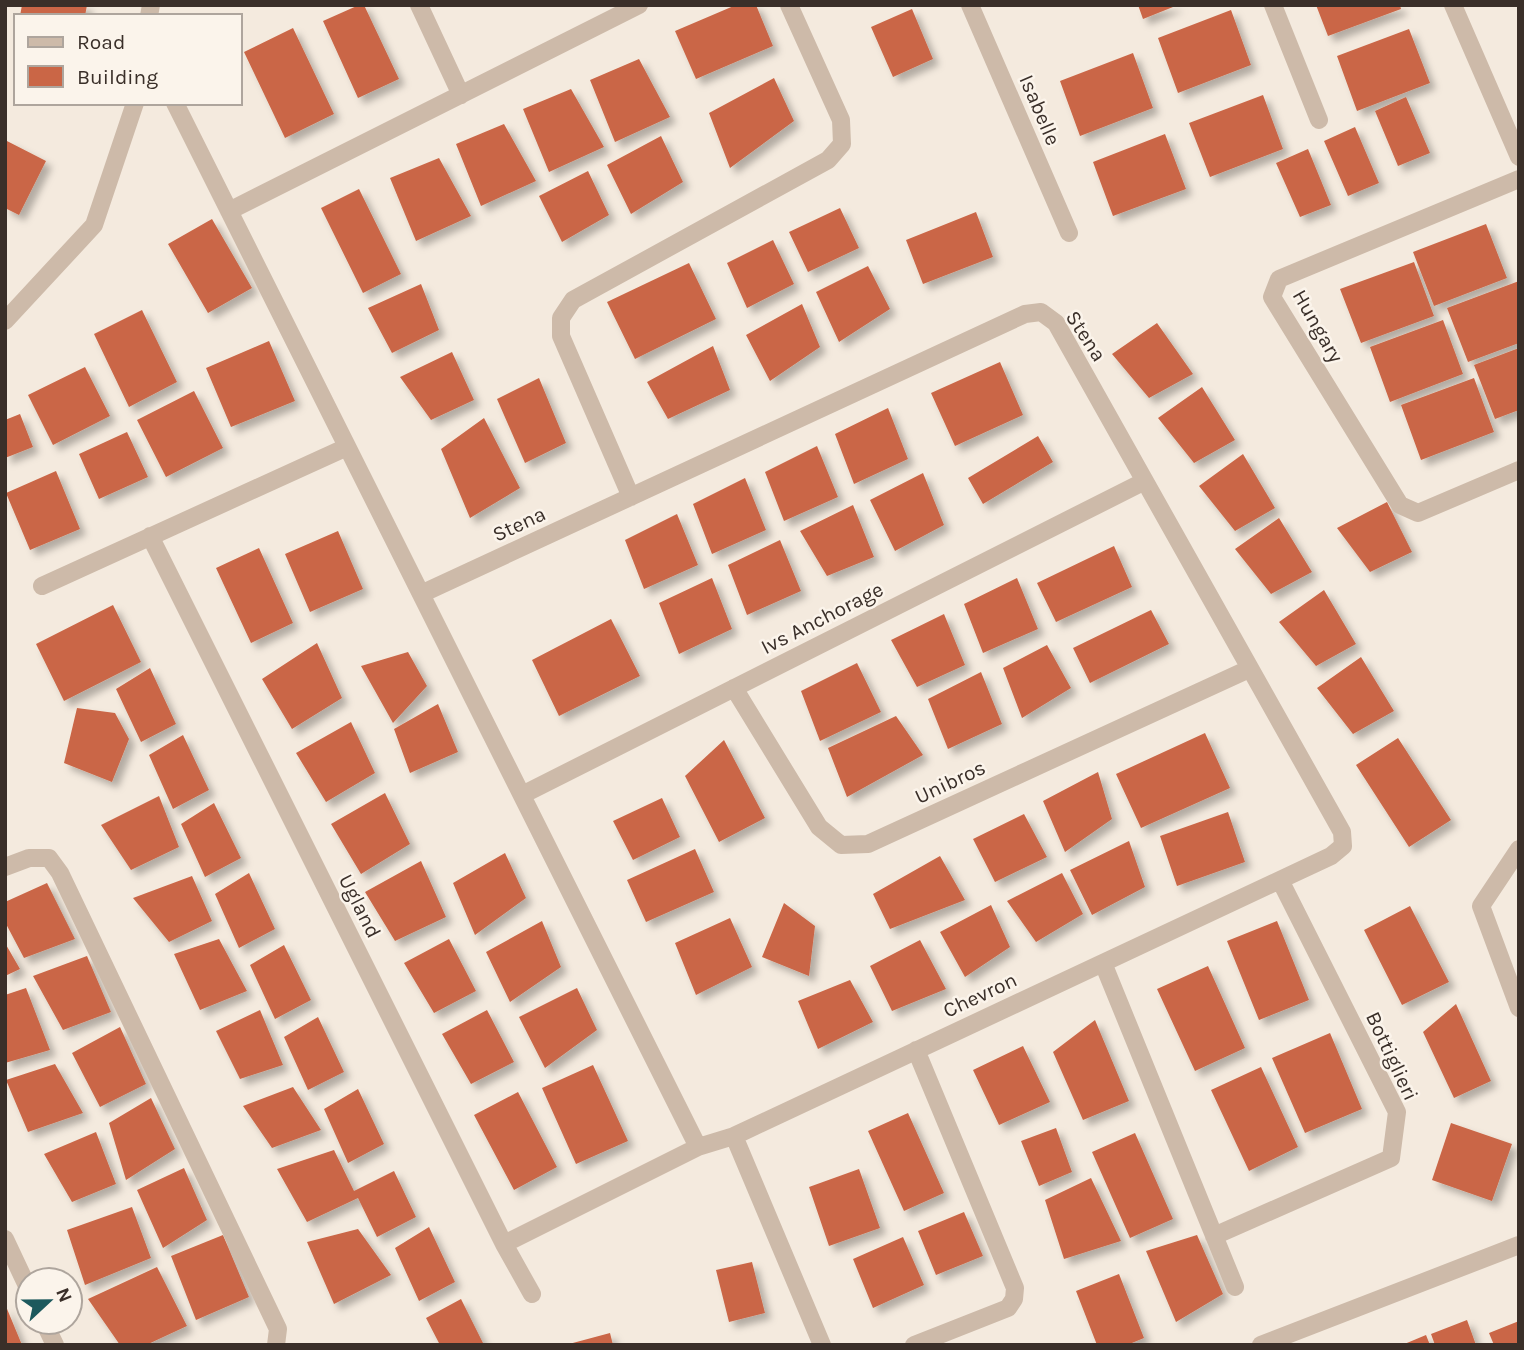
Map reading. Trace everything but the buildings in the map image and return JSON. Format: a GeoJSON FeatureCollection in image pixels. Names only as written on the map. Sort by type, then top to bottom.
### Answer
{"type":"FeatureCollection","features":[{"type":"Feature","properties":{"kind":"street"},"geometry":{"type":"LineString","coordinates":[[419,5],[461,95]]}},
{"type":"Feature","properties":{"kind":"street"},"geometry":{"type":"LineString","coordinates":[[229,211],[639,5]]}},
{"type":"Feature","properties":{"kind":"street"},"geometry":{"type":"LineString","coordinates":[[631,497],[561,336],[561,318],[573,300],[828,160],[842,144],[841,120],[789,5]]}},
{"type":"Feature","properties":{"kind":"street","name":"Isabelle"},"geometry":{"type":"LineString","coordinates":[[971,5],[1069,233]]}},
{"type":"Feature","properties":{"kind":"street"},"geometry":{"type":"LineString","coordinates":[[1273,5],[1319,120]]}},
{"type":"Feature","properties":{"kind":"street"},"geometry":{"type":"LineString","coordinates":[[1453,5],[1519,157]]}},
{"type":"Feature","properties":{"kind":"street"},"geometry":{"type":"LineString","coordinates":[[5,321],[94,225],[134,105]]}},
{"type":"Feature","properties":{"kind":"street"},"geometry":{"type":"LineString","coordinates":[[176,105],[698,1147]]}},
{"type":"Feature","properties":{"kind":"street","name":"Hungary"},"geometry":{"type":"LineString","coordinates":[[1519,179],[1279,279],[1272,297],[1400,505],[1418,513],[1519,470]]}},
{"type":"Feature","properties":{"kind":"street","name":"Stena"},"geometry":{"type":"LineString","coordinates":[[421,594],[1025,313],[1041,312],[1056,323],[1342,832],[1343,846],[1331,856],[1280,880]]}},
{"type":"Feature","properties":{"kind":"street"},"geometry":{"type":"LineString","coordinates":[[42,586],[347,447]]}},
{"type":"Feature","properties":{"kind":"street","name":"Ivs Anchorage"},"geometry":{"type":"LineString","coordinates":[[522,795],[1143,482]]}},
{"type":"Feature","properties":{"kind":"street","name":"Ugland"},"geometry":{"type":"LineString","coordinates":[[150,537],[504,1244],[532,1294]]}},
{"type":"Feature","properties":{"kind":"street","name":"Unibros"},"geometry":{"type":"LineString","coordinates":[[734,688],[818,827],[841,845],[868,844],[1250,669]]}},
{"type":"Feature","properties":{"kind":"street"},"geometry":{"type":"LineString","coordinates":[[1519,849],[1481,906],[1519,1009]]}},
{"type":"Feature","properties":{"kind":"street"},"geometry":{"type":"LineString","coordinates":[[5,867],[29,858],[49,858],[61,873],[278,1329],[276,1345]]}},
{"type":"Feature","properties":{"kind":"street","name":"Chevron"},"geometry":{"type":"LineString","coordinates":[[504,1244],[698,1147],[734,1136],[1280,880]]}},
{"type":"Feature","properties":{"kind":"street","name":"Bottiglieri"},"geometry":{"type":"LineString","coordinates":[[1214,1236],[1391,1158],[1397,1112],[1280,880]]}},
{"type":"Feature","properties":{"kind":"street"},"geometry":{"type":"LineString","coordinates":[[1103,963],[1235,1287]]}},
{"type":"Feature","properties":{"kind":"street"},"geometry":{"type":"LineString","coordinates":[[914,1345],[1008,1308],[1014,1299],[1015,1288],[916,1050]]}},
{"type":"Feature","properties":{"kind":"street"},"geometry":{"type":"LineString","coordinates":[[734,1136],[822,1345]]}},
{"type":"Feature","properties":{"kind":"street"},"geometry":{"type":"LineString","coordinates":[[5,1239],[18,1266]]}},
{"type":"Feature","properties":{"kind":"street"},"geometry":{"type":"LineString","coordinates":[[1261,1345],[1519,1245]]}}]}
